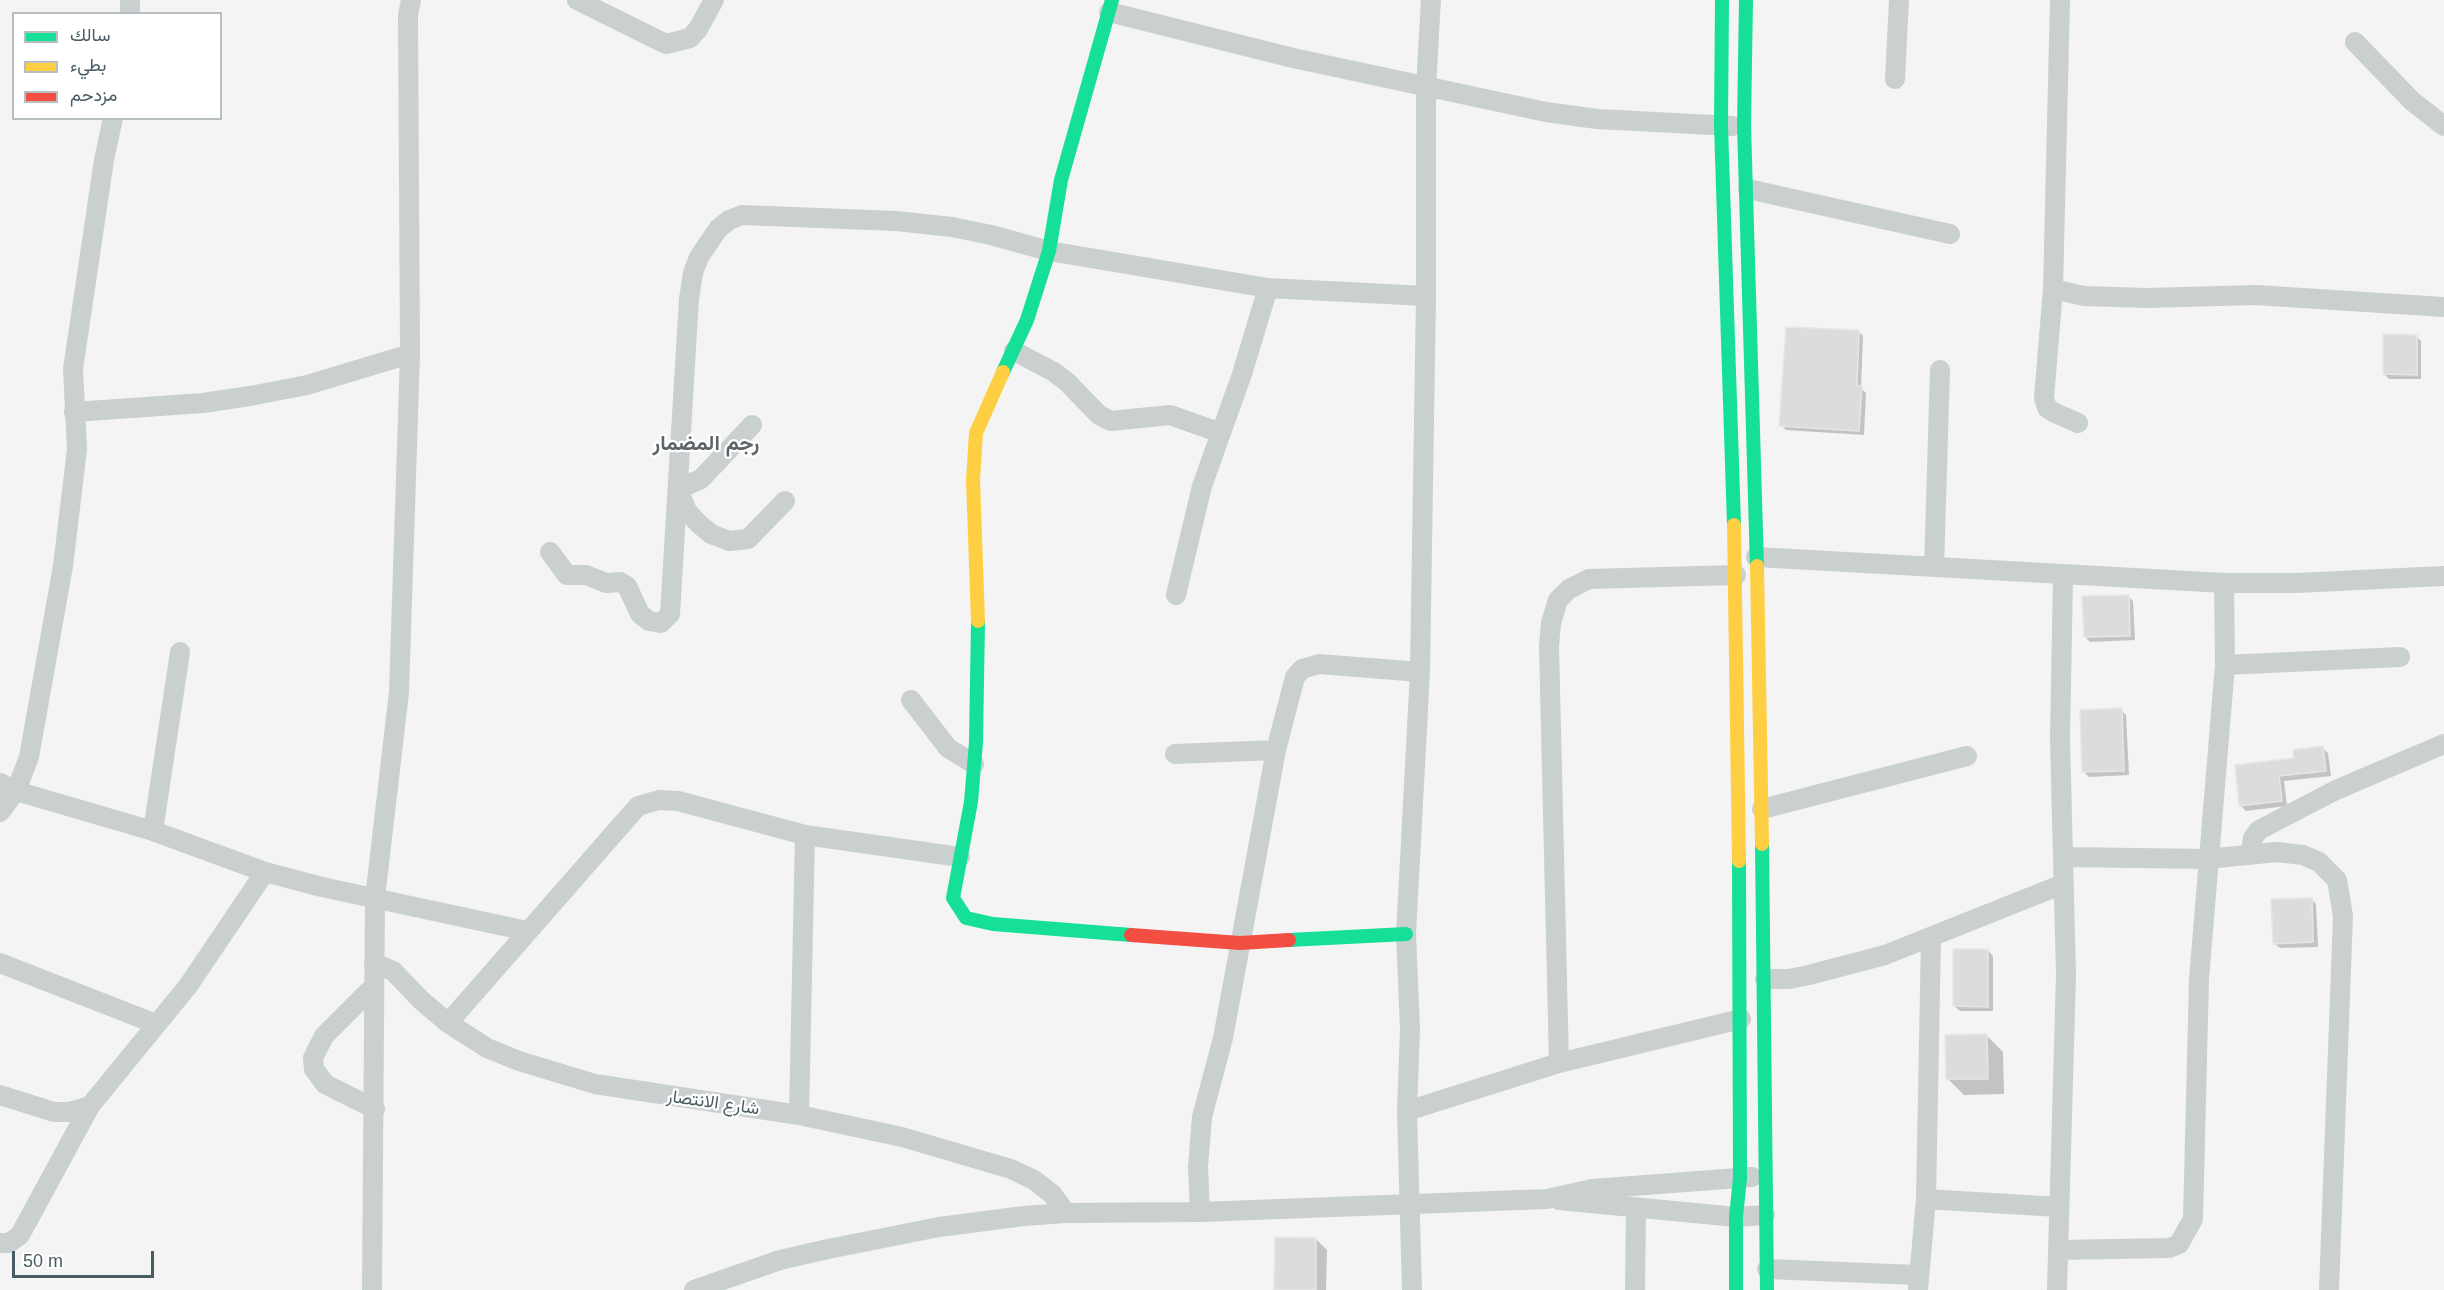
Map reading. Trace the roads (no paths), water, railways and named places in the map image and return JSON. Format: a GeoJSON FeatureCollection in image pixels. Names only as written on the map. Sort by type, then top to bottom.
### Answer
{"type":"FeatureCollection","features":[{"type":"Feature","properties":{"kind":"street"},"geometry":{"type":"LineString","coordinates":[[372,1290],[375,898],[399,692],[410,354],[408,15],[411,0]]}},
{"type":"Feature","properties":{"kind":"street"},"geometry":{"type":"LineString","coordinates":[[577,0],[666,44],[690,38],[698,29],[714,0]]}},
{"type":"Feature","properties":{"kind":"street"},"geometry":{"type":"LineString","coordinates":[[1412,1290],[1407,1111],[1410,1029],[1406,934],[1420,672],[1426,296],[1426,87],[1431,0]]}},
{"type":"Feature","properties":{"kind":"street"},"geometry":{"type":"LineString","coordinates":[[1722,0],[1721,126],[1736,575],[1741,1018],[1740,1178],[1736,1216],[1736,1290]]}},
{"type":"Feature","properties":{"kind":"street"},"geometry":{"type":"LineString","coordinates":[[1746,0],[1744,125],[1748,189],[1762,809],[1767,1290]]}},
{"type":"Feature","properties":{"kind":"street"},"geometry":{"type":"LineString","coordinates":[[1895,79],[1899,0]]}},
{"type":"Feature","properties":{"kind":"street"},"geometry":{"type":"LineString","coordinates":[[2060,0],[2053,289],[2044,398],[2048,408],[2078,423]]}},
{"type":"Feature","properties":{"kind":"street"},"geometry":{"type":"LineString","coordinates":[[1406,934],[1240,943],[978,922],[966,918],[953,898],[971,802],[974,764],[978,634],[973,454],[976,433],[985,409],[1014,351],[1049,251],[1061,180],[1110,6],[1426,87],[1512,106],[1587,117],[1721,126],[1744,125]]}},
{"type":"Feature","properties":{"kind":"street"},"geometry":{"type":"LineString","coordinates":[[2355,42],[2412,101],[2444,126]]}},
{"type":"Feature","properties":{"kind":"street"},"geometry":{"type":"LineString","coordinates":[[0,812],[8,787],[29,757],[37,723],[63,566],[75,474],[74,369],[104,159],[113,120]]}},
{"type":"Feature","properties":{"kind":"street"},"geometry":{"type":"LineString","coordinates":[[1748,189],[1950,234]]}},
{"type":"Feature","properties":{"kind":"street"},"geometry":{"type":"LineString","coordinates":[[550,552],[567,575],[585,575],[606,583],[620,582],[627,586],[640,614],[649,621],[662,623],[670,614],[689,299],[693,273],[710,240],[729,220],[742,215],[896,221],[991,235],[1049,251],[1268,288],[1426,296]]}},
{"type":"Feature","properties":{"kind":"street"},"geometry":{"type":"LineString","coordinates":[[1176,595],[1202,486],[1268,288]]}},
{"type":"Feature","properties":{"kind":"street"},"geometry":{"type":"LineString","coordinates":[[2053,289],[2084,296],[2256,295],[2444,307]]}},
{"type":"Feature","properties":{"kind":"street"},"geometry":{"type":"LineString","coordinates":[[1014,351],[1061,377],[1094,410],[1111,421],[1170,415],[1221,433]]}},
{"type":"Feature","properties":{"kind":"street"},"geometry":{"type":"LineString","coordinates":[[74,412],[202,404],[250,396],[307,385],[410,354]]}},
{"type":"Feature","properties":{"kind":"street"},"geometry":{"type":"LineString","coordinates":[[1934,567],[1940,370]]}},
{"type":"Feature","properties":{"kind":"street"},"geometry":{"type":"LineString","coordinates":[[678,489],[701,479],[752,425]]}},
{"type":"Feature","properties":{"kind":"street"},"geometry":{"type":"LineString","coordinates":[[678,489],[687,511],[699,524],[711,534],[729,541],[748,539],[785,501]]}},
{"type":"Feature","properties":{"kind":"street"},"geometry":{"type":"LineString","coordinates":[[1756,557],[2063,576],[2224,583],[2296,583],[2444,576]]}},
{"type":"Feature","properties":{"kind":"street"},"geometry":{"type":"LineString","coordinates":[[1559,1063],[1549,646],[1551,623],[1558,600],[1569,589],[1589,579],[1736,575]]}},
{"type":"Feature","properties":{"kind":"street"},"geometry":{"type":"LineString","coordinates":[[2057,1290],[2066,976],[2060,739],[2063,576]]}},
{"type":"Feature","properties":{"kind":"street"},"geometry":{"type":"LineString","coordinates":[[2058,1250],[2169,1248],[2179,1244],[2193,1219],[2196,1040],[2206,859],[2225,665],[2224,583]]}},
{"type":"Feature","properties":{"kind":"street"},"geometry":{"type":"LineString","coordinates":[[153,831],[180,652]]}},
{"type":"Feature","properties":{"kind":"street"},"geometry":{"type":"LineString","coordinates":[[2225,665],[2400,657]]}},
{"type":"Feature","properties":{"kind":"street"},"geometry":{"type":"LineString","coordinates":[[1200,1212],[1198,1167],[1202,1117],[1223,1038],[1276,750],[1291,686],[1302,669],[1319,664],[1420,672]]}},
{"type":"Feature","properties":{"kind":"street"},"geometry":{"type":"LineString","coordinates":[[911,700],[948,748],[974,764]]}},
{"type":"Feature","properties":{"kind":"street"},"geometry":{"type":"LineString","coordinates":[[2250,855],[2253,838],[2259,830],[2336,790],[2444,744]]}},
{"type":"Feature","properties":{"kind":"street"},"geometry":{"type":"LineString","coordinates":[[1175,754],[1276,750]]}},
{"type":"Feature","properties":{"kind":"street"},"geometry":{"type":"LineString","coordinates":[[1762,809],[1967,756]]}},
{"type":"Feature","properties":{"kind":"street"},"geometry":{"type":"LineString","coordinates":[[8,787],[153,831],[264,872],[527,931]]}},
{"type":"Feature","properties":{"kind":"street"},"geometry":{"type":"LineString","coordinates":[[448,1023],[638,806],[659,800],[678,801],[805,835],[872,842],[960,857]]}},
{"type":"Feature","properties":{"kind":"street"},"geometry":{"type":"LineString","coordinates":[[799,1115],[805,835]]}},
{"type":"Feature","properties":{"kind":"street"},"geometry":{"type":"LineString","coordinates":[[2064,857],[2206,859],[2277,852],[2311,858],[2319,862],[2337,880],[2343,915],[2330,1290]]}},
{"type":"Feature","properties":{"kind":"street"},"geometry":{"type":"LineString","coordinates":[[0,1243],[9,1243],[20,1235],[90,1106],[188,986],[264,872]]}},
{"type":"Feature","properties":{"kind":"street"},"geometry":{"type":"LineString","coordinates":[[1765,979],[1789,979],[1885,955],[2063,884]]}},
{"type":"Feature","properties":{"kind":"street"},"geometry":{"type":"LineString","coordinates":[[1767,1269],[1918,1282],[1926,1199],[1931,937]]}},
{"type":"Feature","properties":{"kind":"street"},"geometry":{"type":"LineString","coordinates":[[0,963],[156,1024]]}},
{"type":"Feature","properties":{"kind":"street","name":"شارع الانتصار"},"geometry":{"type":"LineString","coordinates":[[374,963],[393,971],[422,1001],[448,1023],[487,1048],[583,1081],[858,1126],[1011,1169],[1034,1180],[1052,1194],[1066,1213]]}},
{"type":"Feature","properties":{"kind":"street"},"geometry":{"type":"LineString","coordinates":[[374,986],[324,1036],[313,1059],[314,1069],[325,1084],[375,1109]]}},
{"type":"Feature","properties":{"kind":"street"},"geometry":{"type":"LineString","coordinates":[[1407,1111],[1559,1063],[1741,1018]]}},
{"type":"Feature","properties":{"kind":"street"},"geometry":{"type":"LineString","coordinates":[[0,1095],[54,1112],[69,1112],[90,1106]]}},
{"type":"Feature","properties":{"kind":"street"},"geometry":{"type":"LineString","coordinates":[[1547,1199],[1592,1189],[1765,1176]]}},
{"type":"Feature","properties":{"kind":"street"},"geometry":{"type":"LineString","coordinates":[[694,1290],[729,1284],[780,1260],[906,1233],[1066,1213],[1200,1212],[1411,1202],[1547,1199],[1736,1216],[1765,1215]]}},
{"type":"Feature","properties":{"kind":"street"},"geometry":{"type":"LineString","coordinates":[[1926,1199],[2058,1207]]}},
{"type":"Feature","properties":{"kind":"street"},"geometry":{"type":"LineString","coordinates":[[1635,1290],[1636,1208]]}},
{"type":"Feature","properties":{"kind":"district","name":"رجم المضمار"},"geometry":{"type":"Point","coordinates":[706,444]}}]}
